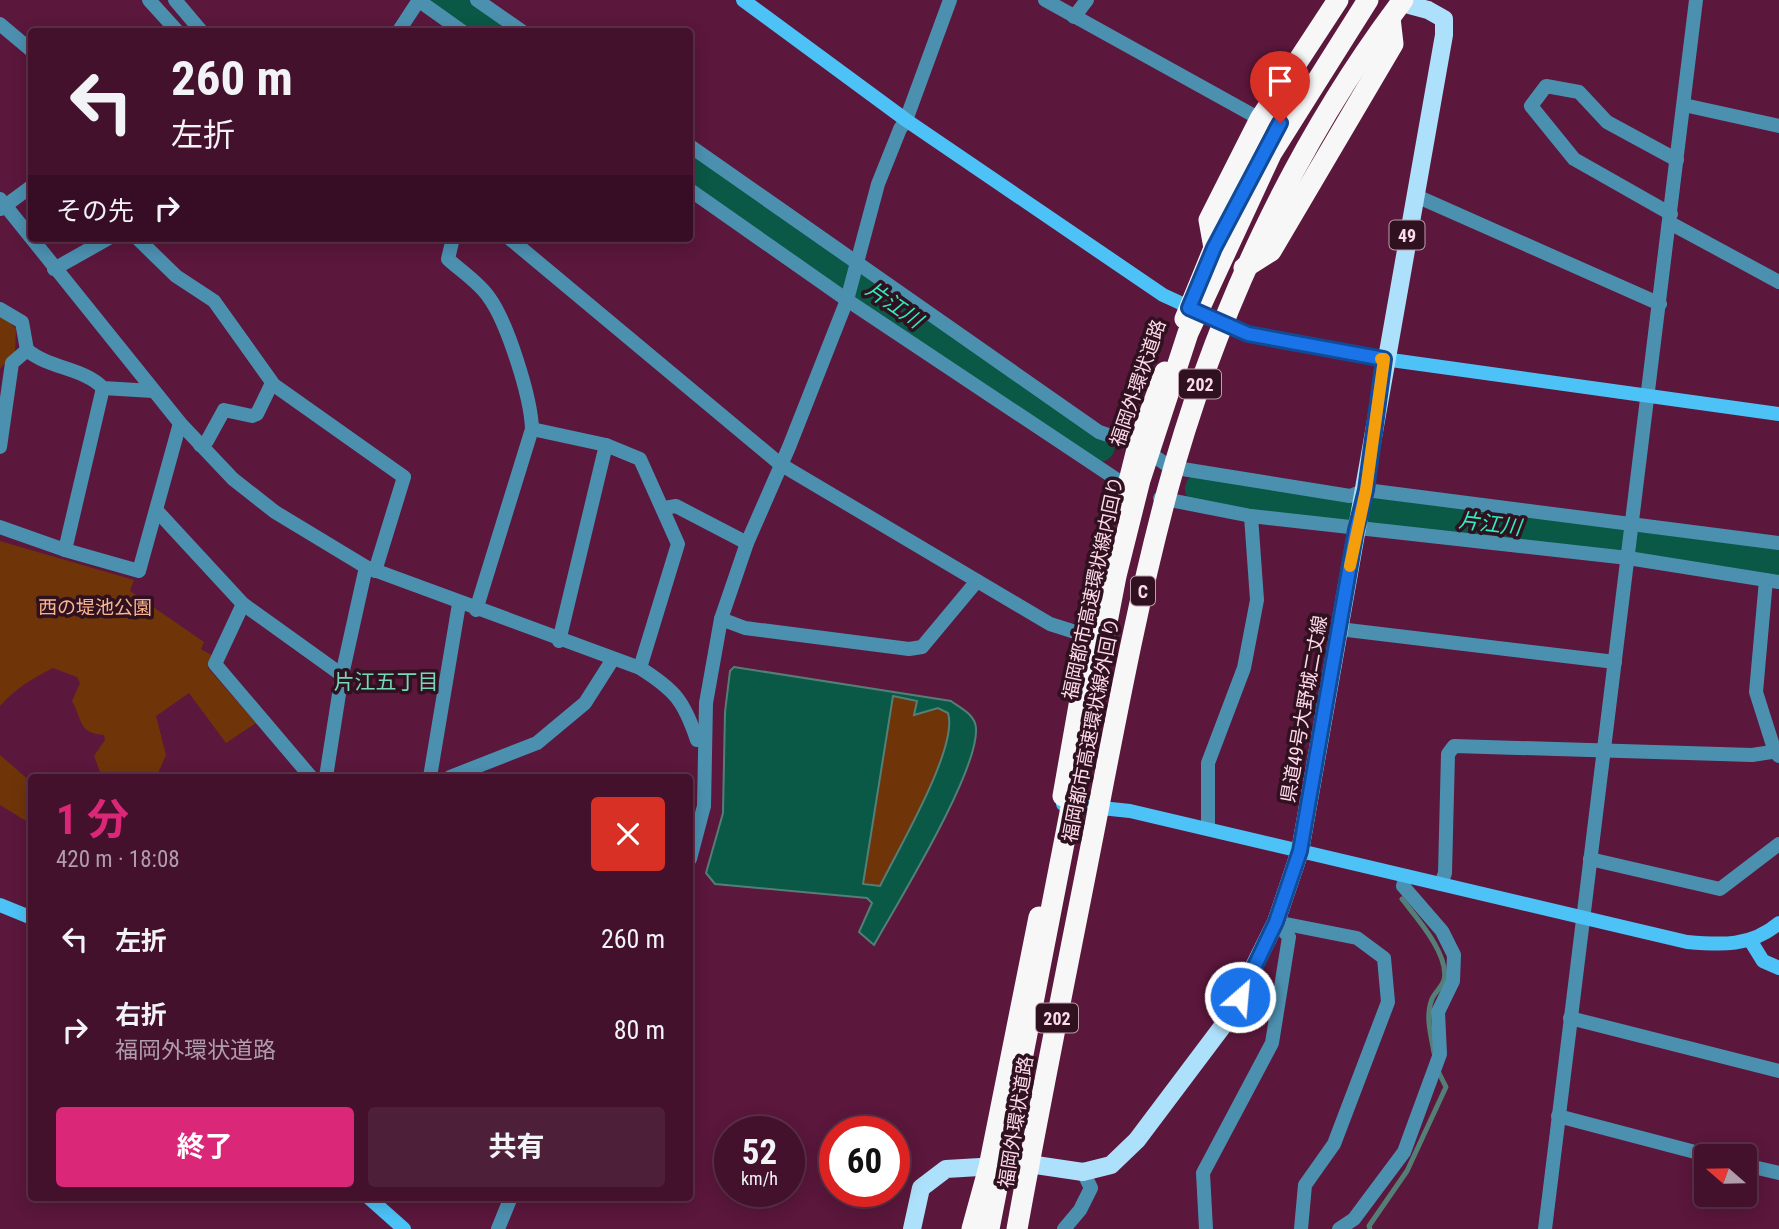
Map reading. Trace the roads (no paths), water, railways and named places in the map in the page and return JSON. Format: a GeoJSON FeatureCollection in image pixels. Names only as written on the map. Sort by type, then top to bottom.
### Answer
{"type":"FeatureCollection","features":[{"type":"Feature","properties":{"kind":"highway"},"geometry":{"type":"LineString","coordinates":[[1214,248],[1209,220],[1259,119],[1338,0]]}},
{"type":"Feature","properties":{"kind":"highway","name":"福岡外環状道路"},"geometry":{"type":"LineString","coordinates":[[972,1229],[989,1167],[1062,804],[1091,636],[1139,445],[1214,248],[1280,123],[1359,0]]}},
{"type":"Feature","properties":{"kind":"highway","name":"福岡都市高速環状線内回り"},"geometry":{"type":"LineString","coordinates":[[989,1229],[1114,589],[1139,480],[1188,334],[1271,154],[1368,0]]}},
{"type":"Feature","properties":{"kind":"highway","name":"福岡外環状道路"},"geometry":{"type":"LineString","coordinates":[[1023,1229],[1029,1164],[1127,647],[1160,498],[1244,268],[1312,137],[1400,5]]}},
{"type":"Feature","properties":{"kind":"highway","name":"福岡都市高速環状線外回り"},"geometry":{"type":"LineString","coordinates":[[1017,1229],[1126,670],[1168,490],[1216,341],[1281,199],[1345,87],[1400,5]]}},
{"type":"Feature","properties":{"kind":"main road","name":"県道49号大野城二丈線"},"geometry":{"type":"LineString","coordinates":[[912,1229],[921,1188],[946,1169],[1029,1164],[1083,1172],[1111,1165],[1137,1140],[1189,1076],[1228,1018],[1276,922],[1300,851],[1365,493],[1384,359],[1444,35],[1444,19],[1428,10],[1400,5]]}},
{"type":"Feature","properties":{"kind":"street"},"geometry":{"type":"LineString","coordinates":[[149,0],[174,28]]}},
{"type":"Feature","properties":{"kind":"street"},"geometry":{"type":"LineString","coordinates":[[175,0],[199,28]]}},
{"type":"Feature","properties":{"kind":"street"},"geometry":{"type":"LineString","coordinates":[[401,28],[419,0],[458,28]]}},
{"type":"Feature","properties":{"kind":"street"},"geometry":{"type":"LineString","coordinates":[[477,0],[517,28]]}},
{"type":"Feature","properties":{"kind":"street"},"geometry":{"type":"LineString","coordinates":[[743,0],[906,120],[1163,295],[1222,324],[1248,334],[1384,359],[1648,398],[1779,414]]}},
{"type":"Feature","properties":{"kind":"street"},"geometry":{"type":"LineString","coordinates":[[693,848],[704,806],[704,740],[712,656],[721,619],[747,543],[847,300],[878,184],[906,120],[950,0]]}},
{"type":"Feature","properties":{"kind":"street"},"geometry":{"type":"LineString","coordinates":[[1045,0],[1259,119]]}},
{"type":"Feature","properties":{"kind":"street"},"geometry":{"type":"LineString","coordinates":[[1074,17],[1087,0]]}},
{"type":"Feature","properties":{"kind":"street"},"geometry":{"type":"LineString","coordinates":[[1545,1229],[1696,0]]}},
{"type":"Feature","properties":{"kind":"street"},"geometry":{"type":"LineString","coordinates":[[0,24],[28,48]]}},
{"type":"Feature","properties":{"kind":"street"},"geometry":{"type":"LineString","coordinates":[[1677,160],[1607,122],[1578,92],[1546,86],[1531,106],[1574,159],[1779,282]]}},
{"type":"Feature","properties":{"kind":"street"},"geometry":{"type":"LineString","coordinates":[[1684,105],[1779,126]]}},
{"type":"Feature","properties":{"kind":"street"},"geometry":{"type":"LineString","coordinates":[[693,148],[1099,432],[1139,445],[1170,467],[1350,496],[1365,493],[1779,543]]}},
{"type":"Feature","properties":{"kind":"street"},"geometry":{"type":"LineString","coordinates":[[28,189],[2,205],[28,237]]}},
{"type":"Feature","properties":{"kind":"street"},"geometry":{"type":"LineString","coordinates":[[693,192],[847,300],[1128,486]]}},
{"type":"Feature","properties":{"kind":"street"},"geometry":{"type":"LineString","coordinates":[[1414,195],[1660,304]]}},
{"type":"Feature","properties":{"kind":"street"},"geometry":{"type":"LineString","coordinates":[[32,242],[180,424],[275,512],[371,569],[459,604],[640,668],[660,680],[687,708],[697,740],[704,740]]}},
{"type":"Feature","properties":{"kind":"street"},"geometry":{"type":"LineString","coordinates":[[54,269],[102,242]]}},
{"type":"Feature","properties":{"kind":"street"},"geometry":{"type":"LineString","coordinates":[[141,242],[176,276],[214,301],[272,383],[404,477],[371,569],[342,674],[326,774]]}},
{"type":"Feature","properties":{"kind":"street"},"geometry":{"type":"LineString","coordinates":[[452,242],[448,259],[486,293],[500,314],[531,410],[531,429],[476,610]]}},
{"type":"Feature","properties":{"kind":"street"},"geometry":{"type":"LineString","coordinates":[[514,242],[780,464],[1050,624],[1091,636]]}},
{"type":"Feature","properties":{"kind":"street"},"geometry":{"type":"LineString","coordinates":[[0,309],[22,322],[27,350],[42,362],[95,380],[103,388],[153,391]]}},
{"type":"Feature","properties":{"kind":"street"},"geometry":{"type":"LineString","coordinates":[[0,447],[12,363],[27,350]]}},
{"type":"Feature","properties":{"kind":"street"},"geometry":{"type":"LineString","coordinates":[[200,445],[207,441],[224,410],[252,416],[257,414],[272,383]]}},
{"type":"Feature","properties":{"kind":"street"},"geometry":{"type":"LineString","coordinates":[[65,550],[103,388]]}},
{"type":"Feature","properties":{"kind":"street"},"geometry":{"type":"LineString","coordinates":[[0,527],[65,550],[139,571],[158,512],[180,424]]}},
{"type":"Feature","properties":{"kind":"street"},"geometry":{"type":"LineString","coordinates":[[531,429],[606,445],[640,459],[664,508],[678,544],[640,668]]}},
{"type":"Feature","properties":{"kind":"street"},"geometry":{"type":"LineString","coordinates":[[559,640],[606,445]]}},
{"type":"Feature","properties":{"kind":"street"},"geometry":{"type":"LineString","coordinates":[[1160,498],[1251,516],[1629,555],[1772,581],[1756,692],[1778,753],[1752,755],[1602,752],[1454,746],[1448,754],[1445,873],[1441,884]]}},
{"type":"Feature","properties":{"kind":"street"},"geometry":{"type":"LineString","coordinates":[[664,508],[676,506],[747,543]]}},
{"type":"Feature","properties":{"kind":"street"},"geometry":{"type":"LineString","coordinates":[[158,512],[243,604],[342,674]]}},
{"type":"Feature","properties":{"kind":"street"},"geometry":{"type":"LineString","coordinates":[[1208,828],[1208,763],[1244,668],[1257,600],[1251,516]]}},
{"type":"Feature","properties":{"kind":"street"},"geometry":{"type":"LineString","coordinates":[[721,619],[745,628],[909,649],[922,647],[977,581]]}},
{"type":"Feature","properties":{"kind":"street"},"geometry":{"type":"LineString","coordinates":[[243,604],[215,664],[308,774]]}},
{"type":"Feature","properties":{"kind":"street"},"geometry":{"type":"LineString","coordinates":[[431,774],[459,604]]}},
{"type":"Feature","properties":{"kind":"street"},"geometry":{"type":"LineString","coordinates":[[1339,629],[1615,662]]}},
{"type":"Feature","properties":{"kind":"street"},"geometry":{"type":"LineString","coordinates":[[458,774],[537,743],[585,703],[613,659]]}},
{"type":"Feature","properties":{"kind":"street"},"geometry":{"type":"LineString","coordinates":[[1062,804],[1130,811],[1208,828],[1687,942],[1728,945],[1751,940],[1779,923]]}},
{"type":"Feature","properties":{"kind":"street"},"geometry":{"type":"LineString","coordinates":[[1590,859],[1720,889],[1779,844]]}},
{"type":"Feature","properties":{"kind":"street"},"geometry":{"type":"LineString","coordinates":[[1339,1229],[1354,1219],[1404,1152],[1440,1054],[1438,1012],[1453,981],[1454,955],[1442,931],[1403,886],[1406,876]]}},
{"type":"Feature","properties":{"kind":"street"},"geometry":{"type":"LineString","coordinates":[[0,905],[28,916]]}},
{"type":"Feature","properties":{"kind":"street"},"geometry":{"type":"LineString","coordinates":[[1206,1229],[1203,1173],[1272,1043],[1289,937],[1276,922]]}},
{"type":"Feature","properties":{"kind":"street"},"geometry":{"type":"LineString","coordinates":[[1276,922],[1357,938],[1384,958],[1388,1002],[1334,1144],[1306,1185],[1301,1229]]}},
{"type":"Feature","properties":{"kind":"street"},"geometry":{"type":"LineString","coordinates":[[1751,940],[1762,961],[1779,968]]}},
{"type":"Feature","properties":{"kind":"street"},"geometry":{"type":"LineString","coordinates":[[1570,1018],[1779,1071]]}},
{"type":"Feature","properties":{"kind":"street"},"geometry":{"type":"LineString","coordinates":[[1558,1116],[1694,1152]]}},
{"type":"Feature","properties":{"kind":"street"},"geometry":{"type":"LineString","coordinates":[[1757,1168],[1779,1173]]}},
{"type":"Feature","properties":{"kind":"street"},"geometry":{"type":"LineString","coordinates":[[1064,1229],[1080,1210],[1091,1188],[1083,1172]]}},
{"type":"Feature","properties":{"kind":"street"},"geometry":{"type":"LineString","coordinates":[[372,1201],[404,1229]]}},
{"type":"Feature","properties":{"kind":"street"},"geometry":{"type":"LineString","coordinates":[[498,1229],[509,1201]]}},
{"type":"Feature","properties":{"kind":"waterway","name":"片江川"},"geometry":{"type":"LineString","coordinates":[[440,0],[484,28]]}},
{"type":"Feature","properties":{"kind":"waterway","name":"片江川"},"geometry":{"type":"LineString","coordinates":[[693,166],[1099,446]]}},
{"type":"Feature","properties":{"kind":"waterway","name":"片江川"},"geometry":{"type":"LineString","coordinates":[[1201,489],[1779,560]]}},
{"type":"Feature","properties":{"kind":"waterway"},"geometry":{"type":"LineString","coordinates":[[1402,899],[1423,926],[1442,959],[1444,980],[1432,999],[1429,1012],[1434,1053]]}},
{"type":"Feature","properties":{"kind":"waterway"},"geometry":{"type":"LineString","coordinates":[[1370,1229],[1369,1226],[1407,1171],[1446,1087],[1437,1069]]}},
{"type":"Feature","properties":{"kind":"district","name":"片江五丁目"},"geometry":{"type":"Point","coordinates":[386,682]}},
{"type":"Feature","properties":{"kind":"park label","name":"西の堤池公園"},"geometry":{"type":"Point","coordinates":[95,607]}}]}
